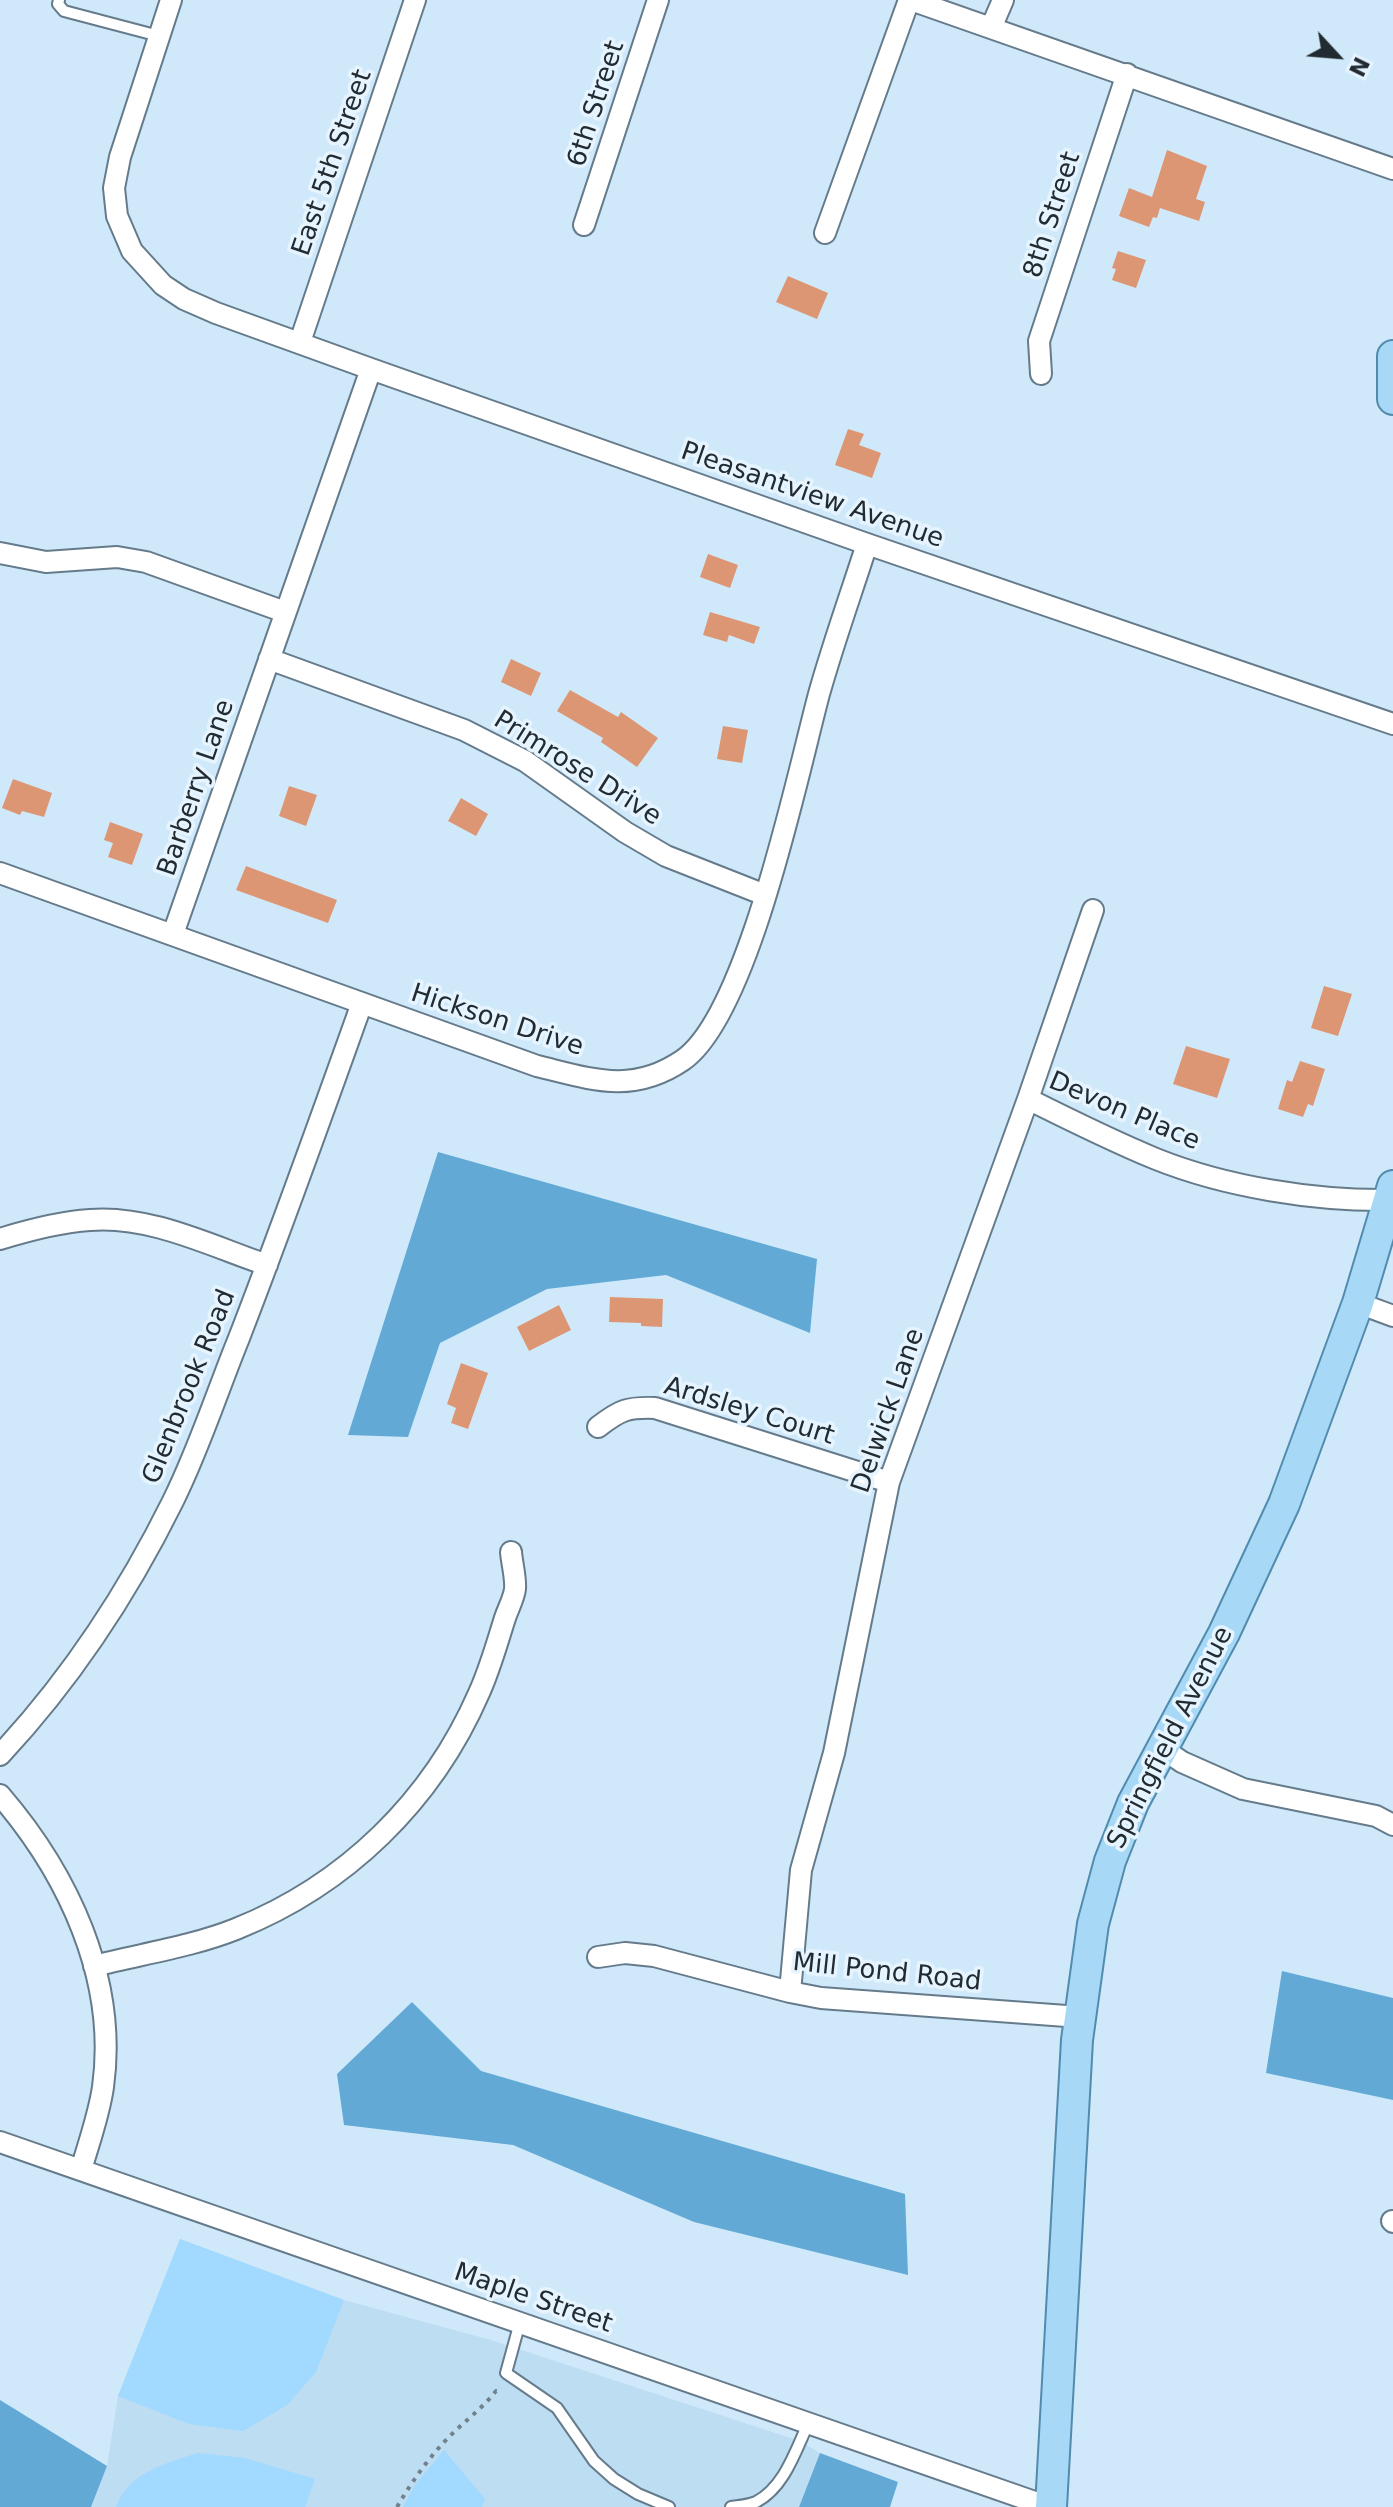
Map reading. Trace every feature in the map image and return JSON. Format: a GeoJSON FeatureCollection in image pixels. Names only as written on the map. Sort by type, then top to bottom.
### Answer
{"type":"FeatureCollection","features":[{"type":"Feature","properties":{"kind":"main road"},"geometry":{"type":"LineString","coordinates":[[1393,356],[1393,399]]}},
{"type":"Feature","properties":{"kind":"main road","name":"Springfield Avenue"},"geometry":{"type":"LineString","coordinates":[[1050,2507],[1080,2017],[1093,1924],[1110,1861],[1133,1803],[1224,1633],[1284,1504],[1358,1303],[1391,1193]]}},
{"type":"Feature","properties":{"kind":"street","name":"Pleasantview Avenue"},"geometry":{"type":"LineString","coordinates":[[171,0],[120,157],[114,188],[117,216],[132,251],[154,277],[184,299],[371,369],[867,544],[1393,724]]}},
{"type":"Feature","properties":{"kind":"street","name":"East 5th Street"},"geometry":{"type":"LineString","coordinates":[[300,342],[415,0]]}},
{"type":"Feature","properties":{"kind":"street","name":"6th Street"},"geometry":{"type":"LineString","coordinates":[[584,225],[658,0]]}},
{"type":"Feature","properties":{"kind":"street"},"geometry":{"type":"LineString","coordinates":[[825,233],[910,0],[1393,169]]}},
{"type":"Feature","properties":{"kind":"street"},"geometry":{"type":"LineString","coordinates":[[991,28],[1003,0]]}},
{"type":"Feature","properties":{"kind":"street","name":"8th Street"},"geometry":{"type":"LineString","coordinates":[[1041,374],[1039,341],[1127,74]]}},
{"type":"Feature","properties":{"kind":"street"},"geometry":{"type":"LineString","coordinates":[[0,553],[46,562],[117,557],[146,562],[285,612],[371,369]]}},
{"type":"Feature","properties":{"kind":"street","name":"Hickson Drive"},"geometry":{"type":"LineString","coordinates":[[0,873],[537,1066],[606,1083],[626,1082],[666,1070],[699,1047],[712,1030],[731,990],[765,895],[820,691],[867,544]]}},
{"type":"Feature","properties":{"kind":"street","name":"Barberry Lane"},"geometry":{"type":"LineString","coordinates":[[173,934],[285,612]]}},
{"type":"Feature","properties":{"kind":"street","name":"Primrose Drive"},"geometry":{"type":"LineString","coordinates":[[269,659],[464,730],[525,761],[625,832],[666,856],[765,895]]}},
{"type":"Feature","properties":{"kind":"street","name":"Delwick Lane"},"geometry":{"type":"LineString","coordinates":[[790,1992],[801,1870],[834,1753],[889,1482],[1093,910]]}},
{"type":"Feature","properties":{"kind":"street","name":"Glenbrook Road"},"geometry":{"type":"LineString","coordinates":[[0,1755],[39,1714],[85,1653],[174,1499],[267,1265],[362,1003]]}},
{"type":"Feature","properties":{"kind":"street","name":"Devon Place"},"geometry":{"type":"LineString","coordinates":[[1028,1099],[1158,1160],[1256,1189],[1354,1200],[1391,1193]]}},
{"type":"Feature","properties":{"kind":"street"},"geometry":{"type":"LineString","coordinates":[[0,1239],[64,1223],[125,1221],[157,1227],[267,1265]]}},
{"type":"Feature","properties":{"kind":"street"},"geometry":{"type":"LineString","coordinates":[[1358,1303],[1393,1316]]}},
{"type":"Feature","properties":{"kind":"street","name":"Ardsley Court"},"geometry":{"type":"LineString","coordinates":[[598,1427],[619,1411],[635,1407],[655,1408],[889,1482]]}},
{"type":"Feature","properties":{"kind":"street"},"geometry":{"type":"LineString","coordinates":[[94,1966],[222,1934],[278,1910],[317,1887],[388,1830],[445,1759],[486,1678],[515,1588],[511,1552]]}},
{"type":"Feature","properties":{"kind":"street"},"geometry":{"type":"LineString","coordinates":[[1163,1749],[1182,1762],[1243,1789],[1376,1816],[1393,1825]]}},
{"type":"Feature","properties":{"kind":"street"},"geometry":{"type":"LineString","coordinates":[[0,1795],[48,1857],[83,1929],[94,1966],[106,2049],[104,2084],[99,2112],[81,2170]]}},
{"type":"Feature","properties":{"kind":"street","name":"Mill Pond Road"},"geometry":{"type":"LineString","coordinates":[[598,1957],[625,1953],[654,1956],[821,1998],[1080,2017]]}},
{"type":"Feature","properties":{"kind":"street","name":"Maple Street"},"geometry":{"type":"LineString","coordinates":[[0,2142],[1050,2507]]}},
{"type":"Feature","properties":{"kind":"lane"},"geometry":{"type":"LineString","coordinates":[[59,0],[58,4],[64,11],[159,36]]}},
{"type":"Feature","properties":{"kind":"lane"},"geometry":{"type":"LineString","coordinates":[[520,2322],[506,2373],[557,2408],[594,2461],[614,2479],[638,2494],[669,2507]]}},
{"type":"Feature","properties":{"kind":"lane"},"geometry":{"type":"LineString","coordinates":[[731,2507],[756,2505],[775,2487],[789,2466],[809,2422]]}},
{"type":"Feature","properties":{"kind":"path"},"geometry":{"type":"LineString","coordinates":[[397,2507],[412,2481],[446,2439],[484,2406],[496,2391],[501,2392]]}},
{"type":"Feature","properties":{"kind":"shaded area"},"geometry":{"type":"Polygon","coordinates":[[[438,1152],[817,1259],[810,1333],[666,1275],[547,1289],[440,1343],[408,1437],[348,1435],[438,1152]]]}},
{"type":"Feature","properties":{"kind":"shaded area"},"geometry":{"type":"Polygon","coordinates":[[[1282,1971],[1393,1998],[1393,2100],[1266,2073],[1282,1971]]]}},
{"type":"Feature","properties":{"kind":"shaded area"},"geometry":{"type":"Polygon","coordinates":[[[412,2002],[481,2071],[905,2194],[908,2275],[694,2222],[513,2145],[344,2125],[337,2074],[412,2002]]]}},
{"type":"Feature","properties":{"kind":"shaded area"},"geometry":{"type":"Polygon","coordinates":[[[180,2239],[344,2300],[491,2340],[800,2441],[820,2453],[799,2507],[91,2507],[107,2466],[118,2396],[180,2239]]]}},
{"type":"Feature","properties":{"kind":"shaded area"},"geometry":{"type":"Polygon","coordinates":[[[180,2239],[344,2300],[316,2372],[287,2405],[243,2431],[189,2424],[118,2396],[180,2239]]]}},
{"type":"Feature","properties":{"kind":"shaded area"},"geometry":{"type":"Polygon","coordinates":[[[0,2400],[107,2466],[91,2507],[0,2507],[0,2400]]]}},
{"type":"Feature","properties":{"kind":"shaded area"},"geometry":{"type":"Polygon","coordinates":[[[444,2450],[485,2499],[482,2507],[403,2507],[415,2485],[444,2450]]]}},
{"type":"Feature","properties":{"kind":"shaded area"},"geometry":{"type":"Polygon","coordinates":[[[198,2453],[245,2458],[315,2479],[305,2507],[116,2507],[122,2495],[139,2477],[161,2465],[198,2453]]]}},
{"type":"Feature","properties":{"kind":"shaded area"},"geometry":{"type":"Polygon","coordinates":[[[820,2453],[898,2482],[890,2507],[799,2507],[820,2453]]]}},
{"type":"Feature","properties":{"kind":"building"},"geometry":{"type":"Polygon","coordinates":[[[1167,150],[1207,166],[1196,199],[1205,202],[1199,221],[1160,208],[1157,218],[1153,217],[1149,227],[1119,216],[1129,188],[1152,197],[1167,150]]]}},
{"type":"Feature","properties":{"kind":"building"},"geometry":{"type":"Polygon","coordinates":[[[1118,251],[1146,260],[1136,288],[1112,280],[1116,269],[1112,268],[1118,251]]]}},
{"type":"Feature","properties":{"kind":"building"},"geometry":{"type":"Polygon","coordinates":[[[788,276],[828,293],[817,319],[776,302],[788,276]]]}},
{"type":"Feature","properties":{"kind":"building"},"geometry":{"type":"Polygon","coordinates":[[[848,429],[864,434],[859,445],[881,453],[872,478],[835,465],[848,429]]]}},
{"type":"Feature","properties":{"kind":"building"},"geometry":{"type":"Polygon","coordinates":[[[708,554],[738,565],[730,588],[700,577],[708,554]]]}},
{"type":"Feature","properties":{"kind":"building"},"geometry":{"type":"Polygon","coordinates":[[[710,612],[760,627],[754,644],[729,635],[727,642],[703,635],[710,612]]]}},
{"type":"Feature","properties":{"kind":"building"},"geometry":{"type":"Polygon","coordinates":[[[511,659],[541,673],[531,696],[501,682],[511,659]]]}},
{"type":"Feature","properties":{"kind":"building"},"geometry":{"type":"Polygon","coordinates":[[[570,690],[618,717],[621,712],[658,738],[637,767],[601,742],[603,738],[557,711],[570,690]]]}},
{"type":"Feature","properties":{"kind":"building"},"geometry":{"type":"Polygon","coordinates":[[[723,726],[748,730],[742,763],[717,759],[723,726]]]}},
{"type":"Feature","properties":{"kind":"building"},"geometry":{"type":"Polygon","coordinates":[[[13,779],[52,793],[44,817],[22,811],[20,815],[2,808],[13,779]]]}},
{"type":"Feature","properties":{"kind":"building"},"geometry":{"type":"Polygon","coordinates":[[[289,786],[317,795],[306,826],[279,816],[289,786]]]}},
{"type":"Feature","properties":{"kind":"building"},"geometry":{"type":"Polygon","coordinates":[[[461,798],[488,814],[476,836],[448,821],[461,798]]]}},
{"type":"Feature","properties":{"kind":"building"},"geometry":{"type":"Polygon","coordinates":[[[110,822],[143,834],[132,865],[108,857],[113,843],[104,840],[110,822]]]}},
{"type":"Feature","properties":{"kind":"building"},"geometry":{"type":"Polygon","coordinates":[[[246,866],[337,900],[328,923],[236,890],[246,866]]]}},
{"type":"Feature","properties":{"kind":"building"},"geometry":{"type":"Polygon","coordinates":[[[1324,986],[1352,994],[1338,1036],[1311,1028],[1324,986]]]}},
{"type":"Feature","properties":{"kind":"building"},"geometry":{"type":"Polygon","coordinates":[[[1186,1046],[1230,1059],[1217,1098],[1173,1084],[1186,1046]]]}},
{"type":"Feature","properties":{"kind":"building"},"geometry":{"type":"Polygon","coordinates":[[[1300,1061],[1325,1069],[1313,1106],[1308,1104],[1303,1117],[1278,1109],[1287,1080],[1292,1082],[1300,1061]]]}},
{"type":"Feature","properties":{"kind":"building"},"geometry":{"type":"Polygon","coordinates":[[[610,1297],[663,1299],[662,1327],[609,1322],[610,1297]]]}},
{"type":"Feature","properties":{"kind":"building"},"geometry":{"type":"Polygon","coordinates":[[[559,1305],[571,1330],[529,1351],[517,1327],[559,1305]]]}},
{"type":"Feature","properties":{"kind":"building"},"geometry":{"type":"Polygon","coordinates":[[[461,1363],[488,1373],[468,1429],[451,1423],[456,1408],[447,1404],[461,1363]]]}}]}
